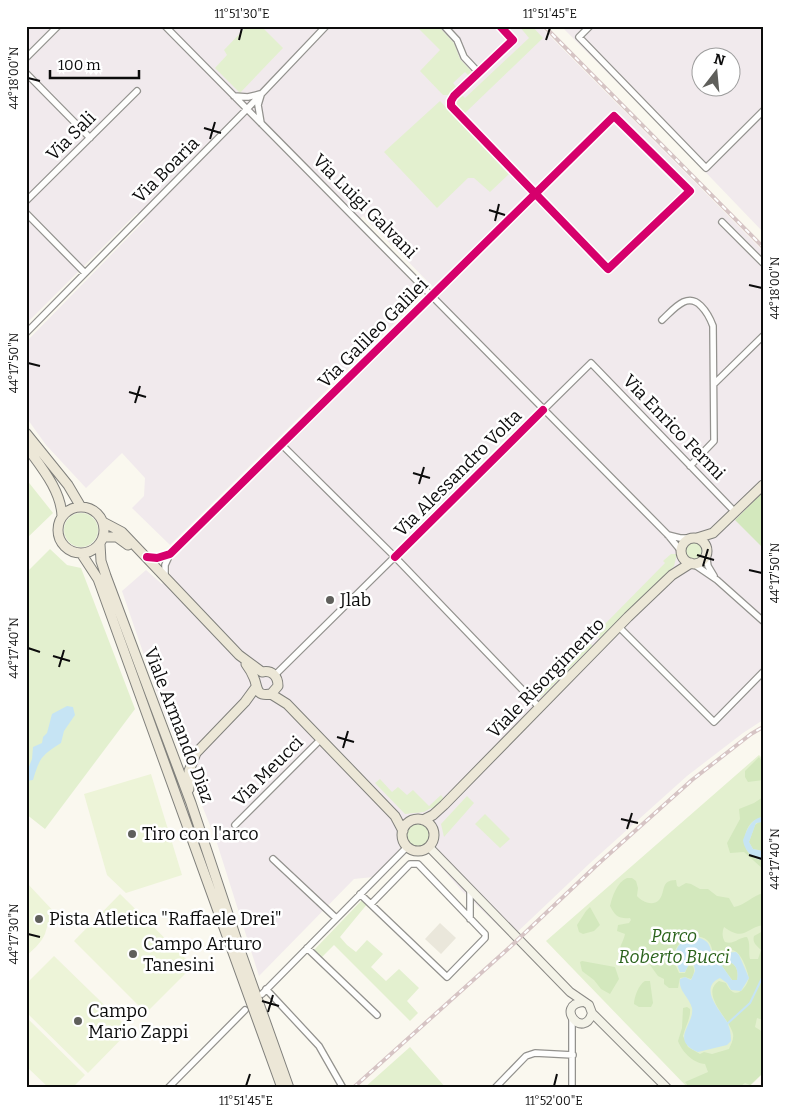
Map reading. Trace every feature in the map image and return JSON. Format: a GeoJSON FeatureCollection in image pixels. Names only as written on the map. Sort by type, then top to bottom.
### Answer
{"type":"FeatureCollection","features":[{"type":"Feature","properties":{"kind":"main road"},"geometry":{"type":"LineString","coordinates":[[26,434],[68,485],[80,507]]}},
{"type":"Feature","properties":{"kind":"main road"},"geometry":{"type":"LineString","coordinates":[[26,446],[57,492],[62,504],[62,516],[58,529],[61,542],[73,552],[81,553],[95,549],[102,541],[117,537],[124,540],[164,581],[167,579]]}},
{"type":"Feature","properties":{"kind":"main road"},"geometry":{"type":"LineString","coordinates":[[713,533],[684,542],[681,552],[684,559],[691,563],[701,561],[713,533],[763,485]]}},
{"type":"Feature","properties":{"kind":"main road"},"geometry":{"type":"LineString","coordinates":[[62,516],[74,508],[80,507],[92,510],[97,513],[103,522],[122,532],[240,656],[262,672],[275,675],[278,680],[274,691],[266,695],[257,687],[240,656]]}},
{"type":"Feature","properties":{"kind":"main road"},"geometry":{"type":"LineString","coordinates":[[102,541],[103,522]]}},
{"type":"Feature","properties":{"kind":"main road"},"geometry":{"type":"LineString","coordinates":[[693,538],[703,542],[706,551]]}},
{"type":"Feature","properties":{"kind":"main road","name":"Viale Armando Diaz"},"geometry":{"type":"LineString","coordinates":[[102,541],[102,561],[106,576],[191,803],[282,1088]]}},
{"type":"Feature","properties":{"kind":"main road","name":"Viale Risorgimento"},"geometry":{"type":"LineString","coordinates":[[672,575],[681,552]]}},
{"type":"Feature","properties":{"kind":"main road","name":"Viale Armando Diaz"},"geometry":{"type":"LineString","coordinates":[[81,553],[98,580],[289,1088]]}},
{"type":"Feature","properties":{"kind":"main road","name":"Viale Risorgimento"},"geometry":{"type":"LineString","coordinates":[[423,820],[433,815],[444,805],[618,626],[672,575],[691,563]]}},
{"type":"Feature","properties":{"kind":"main road"},"geometry":{"type":"LineString","coordinates":[[191,803],[188,780],[191,764],[198,750],[245,702],[257,687],[262,672]]}},
{"type":"Feature","properties":{"kind":"main road"},"geometry":{"type":"LineString","coordinates":[[274,691],[395,816],[403,831],[403,839],[407,847],[416,851],[425,850],[429,848],[434,839],[433,828],[423,820],[409,822],[403,831]]}},
{"type":"Feature","properties":{"kind":"main road","name":"Viale Risorgimento"},"geometry":{"type":"LineString","coordinates":[[433,828],[444,805]]}},
{"type":"Feature","properties":{"kind":"main road"},"geometry":{"type":"LineString","coordinates":[[395,816],[409,822]]}},
{"type":"Feature","properties":{"kind":"main road"},"geometry":{"type":"LineString","coordinates":[[429,848],[579,1003]]}},
{"type":"Feature","properties":{"kind":"main road"},"geometry":{"type":"LineString","coordinates":[[579,1003],[589,1004],[591,1016],[577,1025],[572,1018],[571,1009],[579,1003]]}},
{"type":"Feature","properties":{"kind":"main road"},"geometry":{"type":"LineString","coordinates":[[591,1016],[602,1022],[667,1088]]}},
{"type":"Feature","properties":{"kind":"street"},"geometry":{"type":"LineString","coordinates":[[26,58],[58,26]]}},
{"type":"Feature","properties":{"kind":"street","name":"Via Luigi Galvani"},"geometry":{"type":"LineString","coordinates":[[166,26],[668,535],[681,552]]}},
{"type":"Feature","properties":{"kind":"street","name":"Via Boaria"},"geometry":{"type":"LineString","coordinates":[[26,332],[247,109],[326,26]]}},
{"type":"Feature","properties":{"kind":"street"},"geometry":{"type":"LineString","coordinates":[[444,26],[457,40],[464,57],[479,73]]}},
{"type":"Feature","properties":{"kind":"street"},"geometry":{"type":"LineString","coordinates":[[500,26],[513,40],[452,99],[451,106],[535,194]]}},
{"type":"Feature","properties":{"kind":"street"},"geometry":{"type":"LineString","coordinates":[[590,26],[579,37],[706,168],[763,111]]}},
{"type":"Feature","properties":{"kind":"street"},"geometry":{"type":"LineString","coordinates":[[26,73],[90,138]]}},
{"type":"Feature","properties":{"kind":"street","name":"Via Sali"},"geometry":{"type":"LineString","coordinates":[[26,201],[137,91]]}},
{"type":"Feature","properties":{"kind":"street"},"geometry":{"type":"LineString","coordinates":[[234,96],[248,97],[262,93]]}},
{"type":"Feature","properties":{"kind":"street"},"geometry":{"type":"LineString","coordinates":[[261,123],[258,105],[262,93]]}},
{"type":"Feature","properties":{"kind":"street","name":"Via Galileo Galilei"},"geometry":{"type":"LineString","coordinates":[[170,554],[614,116],[690,191],[608,269],[535,194]]}},
{"type":"Feature","properties":{"kind":"street"},"geometry":{"type":"LineString","coordinates":[[26,213],[85,273]]}},
{"type":"Feature","properties":{"kind":"street"},"geometry":{"type":"LineString","coordinates":[[722,222],[763,263]]}},
{"type":"Feature","properties":{"kind":"street"},"geometry":{"type":"LineString","coordinates":[[662,320],[682,302],[689,299],[696,300],[705,310],[713,326],[714,441],[690,466]]}},
{"type":"Feature","properties":{"kind":"street"},"geometry":{"type":"LineString","coordinates":[[714,384],[763,336]]}},
{"type":"Feature","properties":{"kind":"street","name":"Via Alessandro Volta"},"geometry":{"type":"LineString","coordinates":[[275,675],[591,363]]}},
{"type":"Feature","properties":{"kind":"street","name":"Via Enrico Fermi"},"geometry":{"type":"LineString","coordinates":[[591,363],[735,512]]}},
{"type":"Feature","properties":{"kind":"street"},"geometry":{"type":"LineString","coordinates":[[281,444],[540,706]]}},
{"type":"Feature","properties":{"kind":"street"},"geometry":{"type":"LineString","coordinates":[[668,535],[680,538],[693,538]]}},
{"type":"Feature","properties":{"kind":"street"},"geometry":{"type":"LineString","coordinates":[[706,551],[708,566],[717,580]]}},
{"type":"Feature","properties":{"kind":"street"},"geometry":{"type":"LineString","coordinates":[[147,557],[157,558],[170,554]]}},
{"type":"Feature","properties":{"kind":"street"},"geometry":{"type":"LineString","coordinates":[[167,579],[165,565],[170,554]]}},
{"type":"Feature","properties":{"kind":"street"},"geometry":{"type":"LineString","coordinates":[[691,563],[717,580],[763,621]]}},
{"type":"Feature","properties":{"kind":"street"},"geometry":{"type":"LineString","coordinates":[[618,626],[714,722],[763,672]]}},
{"type":"Feature","properties":{"kind":"street","name":"Via Meucci"},"geometry":{"type":"LineString","coordinates":[[235,824],[321,739]]}},
{"type":"Feature","properties":{"kind":"street"},"geometry":{"type":"LineString","coordinates":[[343,1088],[319,1046],[264,992],[407,847]]}},
{"type":"Feature","properties":{"kind":"street"},"geometry":{"type":"LineString","coordinates":[[273,859],[336,918]]}},
{"type":"Feature","properties":{"kind":"street"},"geometry":{"type":"LineString","coordinates":[[360,894],[447,977],[485,938],[485,934],[418,864],[410,864],[371,904]]}},
{"type":"Feature","properties":{"kind":"street"},"geometry":{"type":"LineString","coordinates":[[470,889],[470,919]]}},
{"type":"Feature","properties":{"kind":"street"},"geometry":{"type":"LineString","coordinates":[[306,948],[377,1015]]}},
{"type":"Feature","properties":{"kind":"street"},"geometry":{"type":"LineString","coordinates":[[168,1088],[245,1010]]}},
{"type":"Feature","properties":{"kind":"street"},"geometry":{"type":"LineString","coordinates":[[572,1088],[573,1055],[577,1025]]}},
{"type":"Feature","properties":{"kind":"street"},"geometry":{"type":"LineString","coordinates":[[494,1088],[526,1056],[535,1053],[573,1055]]}},
{"type":"Feature","properties":{"kind":"shaded area"},"geometry":{"type":"Polygon","coordinates":[[[26,26],[540,26],[763,251],[763,720],[687,776],[589,864],[511,938],[462,891],[429,853],[403,853],[400,849],[373,877],[354,879],[259,976],[216,840],[160,702],[122,591],[146,570],[162,584],[170,575],[169,565],[173,558],[440,294],[363,216],[355,223],[424,294],[170,545],[132,508],[144,496],[145,478],[122,453],[86,488],[46,445],[26,417],[26,342],[145,220],[137,213],[26,324],[26,26]]]}},
{"type":"Feature","properties":{"kind":"shaded area"},"geometry":{"type":"Polygon","coordinates":[[[561,26],[763,26],[763,232],[690,156],[561,26]]]}},
{"type":"Feature","properties":{"kind":"shaded area"},"geometry":{"type":"Polygon","coordinates":[[[440,923],[456,938],[441,954],[425,939],[440,923]]]}},
{"type":"Feature","properties":{"kind":"green space"},"geometry":{"type":"Polygon","coordinates":[[[247,26],[261,26],[283,48],[240,93],[215,68],[227,55],[224,50],[247,26]]]}},
{"type":"Feature","properties":{"kind":"green space"},"geometry":{"type":"Polygon","coordinates":[[[416,26],[438,26],[454,43],[460,59],[473,73],[470,77],[465,72],[453,83],[457,88],[449,95],[443,95],[420,71],[440,50],[416,26]]]}},
{"type":"Feature","properties":{"kind":"green space"},"geometry":{"type":"Polygon","coordinates":[[[519,26],[532,26],[543,38],[464,114],[457,106],[457,101],[462,95],[465,98],[529,38],[519,26]]]}},
{"type":"Feature","properties":{"kind":"green space"},"geometry":{"type":"Polygon","coordinates":[[[440,101],[509,174],[490,192],[474,178],[468,178],[437,208],[384,152],[440,101]]]}},
{"type":"Feature","properties":{"kind":"green space"},"geometry":{"type":"Polygon","coordinates":[[[26,479],[53,513],[26,539],[26,479]]]}},
{"type":"Feature","properties":{"kind":"green space"},"geometry":{"type":"Polygon","coordinates":[[[763,492],[763,548],[735,520],[763,492]]]}},
{"type":"Feature","properties":{"kind":"green space"},"geometry":{"type":"Polygon","coordinates":[[[81,513],[93,518],[98,530],[93,542],[81,547],[69,542],[64,530],[69,518],[81,513]]]}},
{"type":"Feature","properties":{"kind":"green space"},"geometry":{"type":"Polygon","coordinates":[[[690,542],[698,542],[703,547],[701,558],[690,560],[685,555],[685,547],[690,542]]]}},
{"type":"Feature","properties":{"kind":"green space"},"geometry":{"type":"Polygon","coordinates":[[[50,549],[67,565],[81,568],[135,709],[45,829],[26,814],[26,573],[50,549]]]}},
{"type":"Feature","properties":{"kind":"green space"},"geometry":{"type":"Polygon","coordinates":[[[671,554],[677,554],[674,566],[600,638],[597,637],[594,628],[600,624],[604,625],[665,563],[663,561],[671,554]]]}},
{"type":"Feature","properties":{"kind":"green space"},"geometry":{"type":"Polygon","coordinates":[[[583,639],[590,641],[592,646],[541,697],[532,692],[533,689],[538,690],[583,645],[579,643],[583,639]]]}},
{"type":"Feature","properties":{"kind":"green space","name":"Parco Roberto Bucci"},"geometry":{"type":"Polygon","coordinates":[[[759,755],[763,759],[763,1073],[748,1088],[688,1088],[546,941],[759,755]]]}},
{"type":"Feature","properties":{"kind":"green space"},"geometry":{"type":"Polygon","coordinates":[[[759,757],[763,763],[763,780],[748,782],[745,777],[745,771],[759,757]]]}},
{"type":"Feature","properties":{"kind":"green space","name":"Tiro con l'arco"},"geometry":{"type":"Polygon","coordinates":[[[151,774],[182,875],[126,893],[107,875],[84,794],[151,774]]]}},
{"type":"Feature","properties":{"kind":"green space"},"geometry":{"type":"Polygon","coordinates":[[[380,779],[392,792],[398,787],[407,795],[413,790],[429,806],[441,795],[444,799],[435,809],[431,808],[424,812],[405,814],[375,783],[380,779]]]}},
{"type":"Feature","properties":{"kind":"green space"},"geometry":{"type":"Polygon","coordinates":[[[467,796],[474,803],[444,837],[441,824],[467,796]]]}},
{"type":"Feature","properties":{"kind":"green space"},"geometry":{"type":"Polygon","coordinates":[[[763,797],[763,818],[755,820],[750,825],[745,839],[749,854],[763,860],[763,869],[744,852],[730,853],[727,843],[740,819],[739,809],[763,797]]]}},
{"type":"Feature","properties":{"kind":"green space"},"geometry":{"type":"Polygon","coordinates":[[[485,814],[510,839],[500,848],[475,824],[485,814]]]}},
{"type":"Feature","properties":{"kind":"green space"},"geometry":{"type":"Polygon","coordinates":[[[763,822],[763,851],[753,849],[749,842],[755,825],[763,822]]]}},
{"type":"Feature","properties":{"kind":"green space"},"geometry":{"type":"Polygon","coordinates":[[[419,823],[427,827],[431,835],[427,843],[419,847],[411,843],[407,835],[411,827],[419,823]]]}},
{"type":"Feature","properties":{"kind":"green space"},"geometry":{"type":"Polygon","coordinates":[[[627,878],[632,878],[636,881],[638,888],[637,896],[641,900],[650,903],[659,900],[665,884],[676,880],[679,887],[686,883],[691,884],[700,889],[708,889],[717,896],[729,898],[734,907],[763,893],[763,925],[741,934],[724,927],[723,933],[725,942],[728,943],[747,937],[750,959],[758,959],[761,950],[755,944],[754,936],[763,931],[763,1020],[757,1018],[755,1027],[763,1032],[763,1073],[750,1085],[745,1083],[738,1088],[689,1087],[685,1082],[708,1072],[705,1064],[696,1062],[688,1056],[678,1041],[682,1028],[683,1008],[687,1007],[690,1009],[690,1016],[683,1036],[688,1047],[700,1054],[704,1052],[712,1054],[729,1049],[733,1040],[733,1034],[717,1007],[712,993],[714,986],[719,981],[726,983],[732,992],[736,993],[745,987],[749,978],[742,958],[730,949],[725,951],[717,960],[714,959],[707,940],[696,936],[686,939],[677,947],[674,961],[679,973],[685,973],[688,965],[691,964],[694,967],[694,971],[691,979],[680,978],[678,988],[669,988],[664,984],[664,979],[658,976],[650,965],[662,955],[656,953],[640,958],[621,959],[620,948],[625,934],[617,931],[618,925],[629,923],[631,920],[630,918],[618,916],[610,906],[618,886],[627,878]]]}},
{"type":"Feature","properties":{"kind":"green space","name":"Pista Atletica \"Raffaele Drei\""},"geometry":{"type":"Polygon","coordinates":[[[26,882],[56,914],[51,919],[41,940],[26,956],[26,882]]]}},
{"type":"Feature","properties":{"kind":"green space","name":"Campo Arturo Tanesini"},"geometry":{"type":"Polygon","coordinates":[[[120,894],[193,966],[146,1013],[74,941],[120,894]]]}},
{"type":"Feature","properties":{"kind":"green space"},"geometry":{"type":"Polygon","coordinates":[[[363,899],[368,903],[340,937],[356,952],[367,940],[383,954],[371,967],[386,981],[399,969],[419,988],[407,1001],[418,1013],[410,1021],[334,945],[322,957],[314,950],[363,899]]]}},
{"type":"Feature","properties":{"kind":"green space"},"geometry":{"type":"Polygon","coordinates":[[[590,907],[600,925],[594,931],[583,934],[579,932],[577,925],[590,907]]]}},
{"type":"Feature","properties":{"kind":"green space","name":"Campo Mario Zappi"},"geometry":{"type":"Polygon","coordinates":[[[54,956],[130,1030],[88,1073],[26,1012],[26,984],[54,956]]]}},
{"type":"Feature","properties":{"kind":"green space"},"geometry":{"type":"Polygon","coordinates":[[[580,962],[615,967],[619,979],[610,994],[601,989],[594,980],[582,971],[580,962]]]}},
{"type":"Feature","properties":{"kind":"green space"},"geometry":{"type":"Polygon","coordinates":[[[725,962],[732,963],[736,967],[738,973],[737,980],[732,980],[722,966],[725,962]]]}},
{"type":"Feature","properties":{"kind":"green space"},"geometry":{"type":"Polygon","coordinates":[[[645,981],[650,981],[653,1003],[651,1007],[639,1007],[634,1004],[635,998],[639,988],[645,981]]]}},
{"type":"Feature","properties":{"kind":"green space"},"geometry":{"type":"Polygon","coordinates":[[[26,1017],[85,1075],[72,1088],[49,1088],[26,1066],[26,1017]]]}},
{"type":"Feature","properties":{"kind":"green space"},"geometry":{"type":"Polygon","coordinates":[[[410,1047],[446,1088],[364,1088],[410,1047]]]}},
{"type":"Feature","properties":{"kind":"water"},"geometry":{"type":"Polygon","coordinates":[[[67,706],[73,707],[75,715],[64,731],[61,743],[42,758],[33,780],[26,781],[33,747],[42,743],[52,714],[67,706]]]}},
{"type":"Feature","properties":{"kind":"water"},"geometry":{"type":"Polygon","coordinates":[[[761,817],[763,822],[756,823],[749,842],[753,849],[763,851],[763,860],[759,860],[750,854],[743,840],[752,823],[761,817]]]}},
{"type":"Feature","properties":{"kind":"water"},"geometry":{"type":"Polygon","coordinates":[[[696,937],[705,940],[709,945],[714,960],[719,961],[724,953],[736,952],[749,978],[741,991],[731,990],[727,983],[720,978],[714,982],[711,987],[711,993],[728,1024],[731,1041],[727,1045],[698,1052],[685,1042],[685,1032],[692,1014],[692,1008],[682,991],[680,983],[680,979],[685,977],[691,980],[695,971],[694,965],[689,964],[685,972],[680,972],[676,960],[679,945],[696,937]],[[725,962],[722,966],[732,980],[737,980],[738,973],[736,967],[729,962],[725,962]]]}},
{"type":"Feature","properties":{"kind":"waterway"},"geometry":{"type":"LineString","coordinates":[[727,1024],[750,1003],[763,976]]}},
{"type":"Feature","properties":{"kind":"railway"},"geometry":{"type":"LineString","coordinates":[[544,26],[763,247]]}},
{"type":"Feature","properties":{"kind":"railway"},"geometry":{"type":"LineString","coordinates":[[353,1088],[692,780],[751,734],[763,727]]}},
{"type":"Feature","properties":{"kind":"cycle path"},"geometry":{"type":"LineString","coordinates":[[147,557],[157,558],[170,554],[503,226],[558,171],[614,116],[690,191],[608,269],[451,106],[454,96],[513,40],[500,26]]}},
{"type":"Feature","properties":{"kind":"cycle path"},"geometry":{"type":"LineString","coordinates":[[395,557],[543,410]]}},
{"type":"Feature","properties":{"kind":"place","name":"Jlab"},"geometry":{"type":"Point","coordinates":[330,600]}},
{"type":"Feature","properties":{"kind":"place","name":"Tiro con l'arco"},"geometry":{"type":"Point","coordinates":[132,834]}},
{"type":"Feature","properties":{"kind":"place","name":"Pista Atletica \"Raffaele Drei\""},"geometry":{"type":"Point","coordinates":[39,919]}},
{"type":"Feature","properties":{"kind":"place","name":"Campo Arturo Tanesini"},"geometry":{"type":"Point","coordinates":[133,954]}},
{"type":"Feature","properties":{"kind":"place","name":"Campo Mario Zappi"},"geometry":{"type":"Point","coordinates":[78,1021]}}]}
